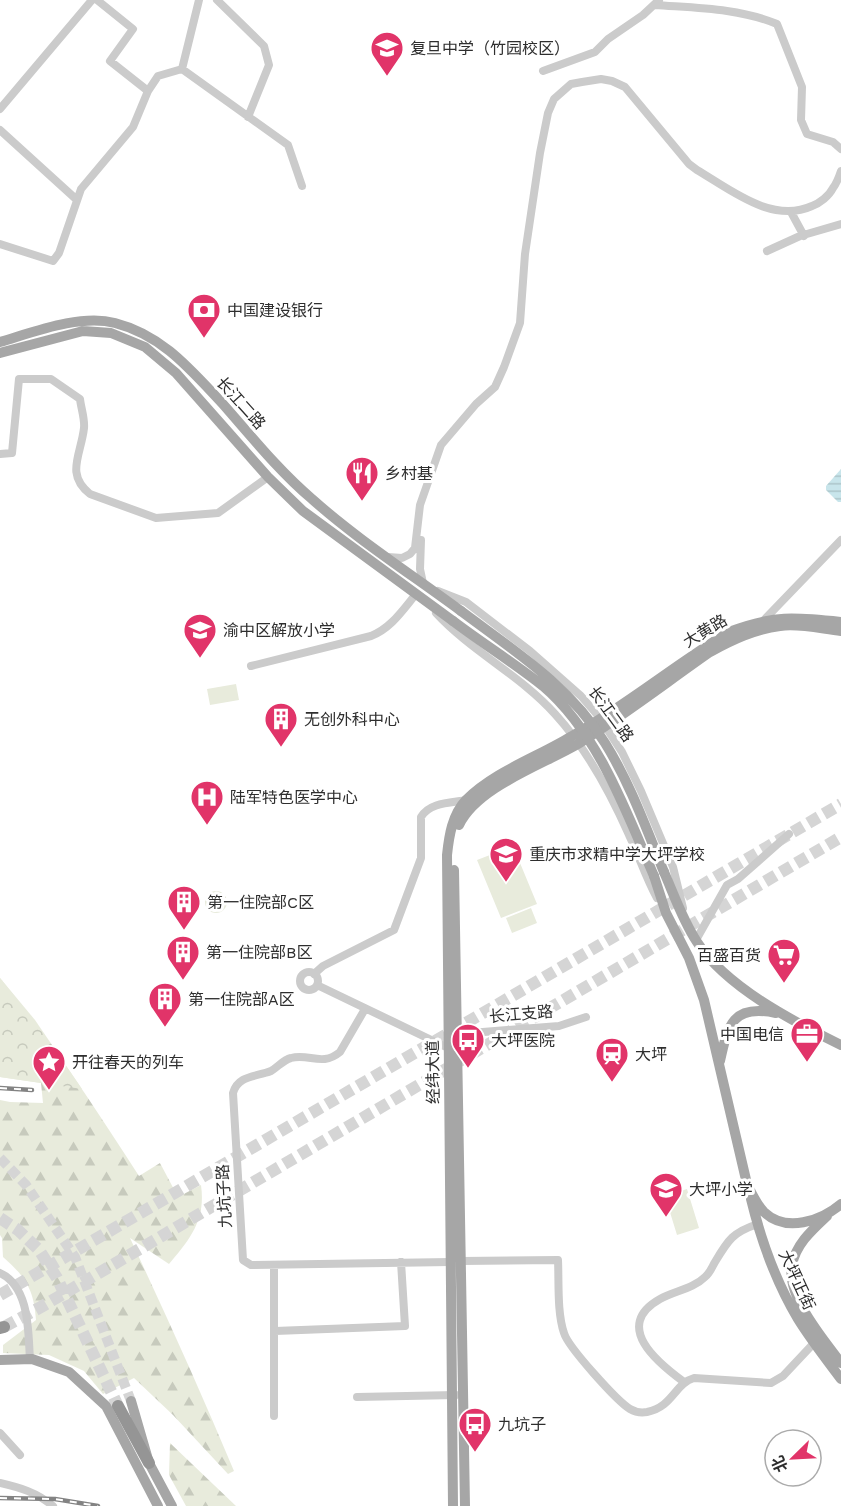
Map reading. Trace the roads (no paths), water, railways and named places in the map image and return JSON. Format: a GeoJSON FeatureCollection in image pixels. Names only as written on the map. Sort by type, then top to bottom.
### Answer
{"type":"FeatureCollection","features":[{"type":"Feature","properties":{"kind":"highway"},"geometry":{"type":"LineString","coordinates":[[118,1406],[149,1463]]}},
{"type":"Feature","properties":{"kind":"main road","name":"长江二路"},"geometry":{"type":"LineString","coordinates":[[0,342],[80,321],[96,320],[123,326],[151,337],[183,361],[293,482],[331,515],[554,682],[588,720],[618,764],[659,874],[666,913],[705,1000],[747,1184],[763,1211],[778,1221],[797,1223],[831,1213],[841,1204]]}},
{"type":"Feature","properties":{"kind":"main road","name":"长江二路"},"geometry":{"type":"LineString","coordinates":[[0,353],[83,331],[111,333],[145,348],[176,373],[268,477],[321,525],[544,687],[582,729],[611,778],[659,874],[696,940],[716,965],[782,1014],[841,1045]]}},
{"type":"Feature","properties":{"kind":"main road","name":"大黄路"},"geometry":{"type":"LineString","coordinates":[[765,625],[778,618],[841,622]]}},
{"type":"Feature","properties":{"kind":"main road","name":"大黄路"},"geometry":{"type":"LineString","coordinates":[[602,722],[729,632],[765,625],[841,631]]}},
{"type":"Feature","properties":{"kind":"main road","name":"经纬大道"},"geometry":{"type":"LineString","coordinates":[[455,1262],[458,1034],[453,854],[459,824],[465,813],[481,798],[602,722]]}},
{"type":"Feature","properties":{"kind":"main road","name":"经纬大道"},"geometry":{"type":"LineString","coordinates":[[453,1506],[457,1395],[448,1048],[447,855],[453,822],[460,807],[466,801],[486,784],[576,739]]}},
{"type":"Feature","properties":{"kind":"main road","name":"长江二路"},"geometry":{"type":"LineString","coordinates":[[719,1066],[725,1038],[736,1017],[747,1011],[758,1009],[782,1014]]}},
{"type":"Feature","properties":{"kind":"main road","name":"大坪正街"},"geometry":{"type":"LineString","coordinates":[[747,1184],[758,1224],[788,1299],[814,1344],[841,1379]]}},
{"type":"Feature","properties":{"kind":"main road","name":"大坪正街"},"geometry":{"type":"LineString","coordinates":[[831,1213],[810,1232],[799,1246],[791,1272],[802,1306],[841,1363]]}},
{"type":"Feature","properties":{"kind":"main road"},"geometry":{"type":"LineString","coordinates":[[0,1360],[30,1359],[69,1372],[106,1406],[158,1506]]}},
{"type":"Feature","properties":{"kind":"main road","name":"经纬大道"},"geometry":{"type":"LineString","coordinates":[[457,1395],[465,1506]]}},
{"type":"Feature","properties":{"kind":"main road"},"geometry":{"type":"LineString","coordinates":[[131,1401],[149,1463],[172,1506]]}},
{"type":"Feature","properties":{"kind":"street"},"geometry":{"type":"LineString","coordinates":[[0,109],[92,0]]}},
{"type":"Feature","properties":{"kind":"street"},"geometry":{"type":"LineString","coordinates":[[97,0],[134,29],[110,61],[148,91]]}},
{"type":"Feature","properties":{"kind":"street"},"geometry":{"type":"LineString","coordinates":[[183,69],[199,0]]}},
{"type":"Feature","properties":{"kind":"street"},"geometry":{"type":"LineString","coordinates":[[217,0],[264,46],[267,53],[269,65],[248,117]]}},
{"type":"Feature","properties":{"kind":"street"},"geometry":{"type":"LineString","coordinates":[[543,71],[595,52],[608,39],[657,2],[759,17],[777,24],[802,87],[801,120],[807,134],[833,142],[841,149]]}},
{"type":"Feature","properties":{"kind":"street"},"geometry":{"type":"LineString","coordinates":[[0,244],[53,261],[59,253],[81,189],[133,127],[148,91],[158,76],[183,69]]}},
{"type":"Feature","properties":{"kind":"street"},"geometry":{"type":"LineString","coordinates":[[183,69],[288,145],[302,186]]}},
{"type":"Feature","properties":{"kind":"street"},"geometry":{"type":"LineString","coordinates":[[388,556],[402,558],[415,548],[419,509],[441,445],[476,404],[495,387],[516,334],[520,323],[525,254],[548,113],[554,99],[571,84],[601,79],[625,87],[689,164],[759,206],[791,212],[803,210],[819,203],[833,190],[841,171]]}},
{"type":"Feature","properties":{"kind":"street"},"geometry":{"type":"LineString","coordinates":[[0,130],[77,200]]}},
{"type":"Feature","properties":{"kind":"street"},"geometry":{"type":"LineString","coordinates":[[791,212],[804,236]]}},
{"type":"Feature","properties":{"kind":"street"},"geometry":{"type":"LineString","coordinates":[[767,251],[841,224]]}},
{"type":"Feature","properties":{"kind":"street"},"geometry":{"type":"LineString","coordinates":[[0,454],[12,453],[20,379],[51,379],[80,399],[84,425],[75,475],[81,487],[90,494],[156,518],[218,513],[268,477]]}},
{"type":"Feature","properties":{"kind":"street"},"geometry":{"type":"LineString","coordinates":[[425,489],[420,563],[427,585]]}},
{"type":"Feature","properties":{"kind":"street"},"geometry":{"type":"LineString","coordinates":[[765,625],[841,540]]}},
{"type":"Feature","properties":{"kind":"street","name":"长江二路"},"geometry":{"type":"LineString","coordinates":[[427,585],[466,602],[547,665],[581,696],[602,722],[636,781],[668,856],[687,923]]}},
{"type":"Feature","properties":{"kind":"street"},"geometry":{"type":"LineString","coordinates":[[251,666],[371,636],[383,631],[420,597]]}},
{"type":"Feature","properties":{"kind":"street","name":"长江二路"},"geometry":{"type":"LineString","coordinates":[[420,597],[448,627],[521,682],[554,712],[576,739],[609,794],[629,835],[646,879],[666,913]]}},
{"type":"Feature","properties":{"kind":"street"},"geometry":{"type":"LineString","coordinates":[[554,712],[561,717],[574,715],[580,709],[581,696]]}},
{"type":"Feature","properties":{"kind":"street"},"geometry":{"type":"LineString","coordinates":[[314,974],[323,966],[394,930],[421,858],[421,817],[424,812],[436,805],[481,798]]}},
{"type":"Feature","properties":{"kind":"street"},"geometry":{"type":"LineString","coordinates":[[696,940],[727,885],[738,879],[789,834]]}},
{"type":"Feature","properties":{"kind":"street"},"geometry":{"type":"LineString","coordinates":[[309,972],[314,974],[317,985],[313,989],[303,988],[300,983],[303,974],[309,972]]}},
{"type":"Feature","properties":{"kind":"street"},"geometry":{"type":"LineString","coordinates":[[317,985],[448,1048]]}},
{"type":"Feature","properties":{"kind":"street","name":"九坑子路"},"geometry":{"type":"LineString","coordinates":[[365,1009],[340,1052],[334,1057],[322,1059],[292,1057],[271,1071],[243,1079],[235,1087],[233,1093],[243,1260],[251,1266],[558,1260],[565,1338],[620,1402],[635,1412],[651,1411],[669,1402],[684,1382]]}},
{"type":"Feature","properties":{"kind":"street","name":"长江支路"},"geometry":{"type":"LineString","coordinates":[[458,1034],[559,1026],[586,1017]]}},
{"type":"Feature","properties":{"kind":"street"},"geometry":{"type":"LineString","coordinates":[[758,1224],[738,1232],[726,1242],[703,1280],[658,1300],[644,1313],[638,1324],[641,1339],[657,1361],[684,1382],[694,1378],[771,1383],[783,1376],[814,1344]]}},
{"type":"Feature","properties":{"kind":"street"},"geometry":{"type":"LineString","coordinates":[[275,1331],[405,1326],[401,1262]]}},
{"type":"Feature","properties":{"kind":"street"},"geometry":{"type":"LineString","coordinates":[[274,1265],[274,1416]]}},
{"type":"Feature","properties":{"kind":"street"},"geometry":{"type":"LineString","coordinates":[[0,1273],[8,1277],[25,1306],[30,1359]]}},
{"type":"Feature","properties":{"kind":"street"},"geometry":{"type":"LineString","coordinates":[[357,1397],[457,1395]]}},
{"type":"Feature","properties":{"kind":"street"},"geometry":{"type":"LineString","coordinates":[[0,1433],[20,1455]]}},
{"type":"Feature","properties":{"kind":"street"},"geometry":{"type":"LineString","coordinates":[[0,1483],[23,1488],[41,1496],[53,1506]]}},
{"type":"Feature","properties":{"kind":"water"},"geometry":{"type":"Polygon","coordinates":[[[841,469],[841,502],[838,502],[826,490],[826,486],[841,469]]]}},
{"type":"Feature","properties":{"kind":"tunnel"},"geometry":{"type":"LineString","coordinates":[[0,1295],[841,804]]}},
{"type":"Feature","properties":{"kind":"tunnel"},"geometry":{"type":"LineString","coordinates":[[4,1327],[841,837]]}},
{"type":"Feature","properties":{"kind":"tunnel"},"geometry":{"type":"LineString","coordinates":[[0,1158],[26,1185],[75,1257],[131,1401]]}},
{"type":"Feature","properties":{"kind":"tunnel"},"geometry":{"type":"LineString","coordinates":[[0,1218],[18,1230],[39,1250],[57,1278],[118,1406]]}},
{"type":"Feature","properties":{"kind":"railway"},"geometry":{"type":"LineString","coordinates":[[0,1088],[32,1090]]}},
{"type":"Feature","properties":{"kind":"railway"},"geometry":{"type":"LineString","coordinates":[[0,1498],[55,1499],[98,1506]]}},
{"type":"Feature","properties":{"kind":"place","name":"复旦中学（竹园校区）"},"geometry":{"type":"Point","coordinates":[387,77]}},
{"type":"Feature","properties":{"kind":"place","name":"中国建设银行"},"geometry":{"type":"Point","coordinates":[204,339]}},
{"type":"Feature","properties":{"kind":"place","name":"乡村基"},"geometry":{"type":"Point","coordinates":[362,502]}},
{"type":"Feature","properties":{"kind":"place","name":"渝中区解放小学"},"geometry":{"type":"Point","coordinates":[200,659]}},
{"type":"Feature","properties":{"kind":"place","name":"无创外科中心"},"geometry":{"type":"Point","coordinates":[281,748]}},
{"type":"Feature","properties":{"kind":"place","name":"陆军特色医学中心"},"geometry":{"type":"Point","coordinates":[207,826]}},
{"type":"Feature","properties":{"kind":"place","name":"重庆市求精中学大坪学校"},"geometry":{"type":"Point","coordinates":[506,883]}},
{"type":"Feature","properties":{"kind":"place","name":"第一住院部C区"},"geometry":{"type":"Point","coordinates":[184,931]}},
{"type":"Feature","properties":{"kind":"place","name":"第一住院部B区"},"geometry":{"type":"Point","coordinates":[183,981]}},
{"type":"Feature","properties":{"kind":"place","name":"百盛百货"},"geometry":{"type":"Point","coordinates":[784,984]}},
{"type":"Feature","properties":{"kind":"place","name":"第一住院部A区"},"geometry":{"type":"Point","coordinates":[165,1028]}},
{"type":"Feature","properties":{"kind":"place","name":"中国电信"},"geometry":{"type":"Point","coordinates":[807,1063]}},
{"type":"Feature","properties":{"kind":"place","name":"大坪医院"},"geometry":{"type":"Point","coordinates":[468,1069]}},
{"type":"Feature","properties":{"kind":"place","name":"大坪"},"geometry":{"type":"Point","coordinates":[612,1083]}},
{"type":"Feature","properties":{"kind":"place","name":"开往春天的列车"},"geometry":{"type":"Point","coordinates":[49,1091]}},
{"type":"Feature","properties":{"kind":"place","name":"大坪小学"},"geometry":{"type":"Point","coordinates":[666,1218]}},
{"type":"Feature","properties":{"kind":"place","name":"九坑子"},"geometry":{"type":"Point","coordinates":[475,1453]}}]}
